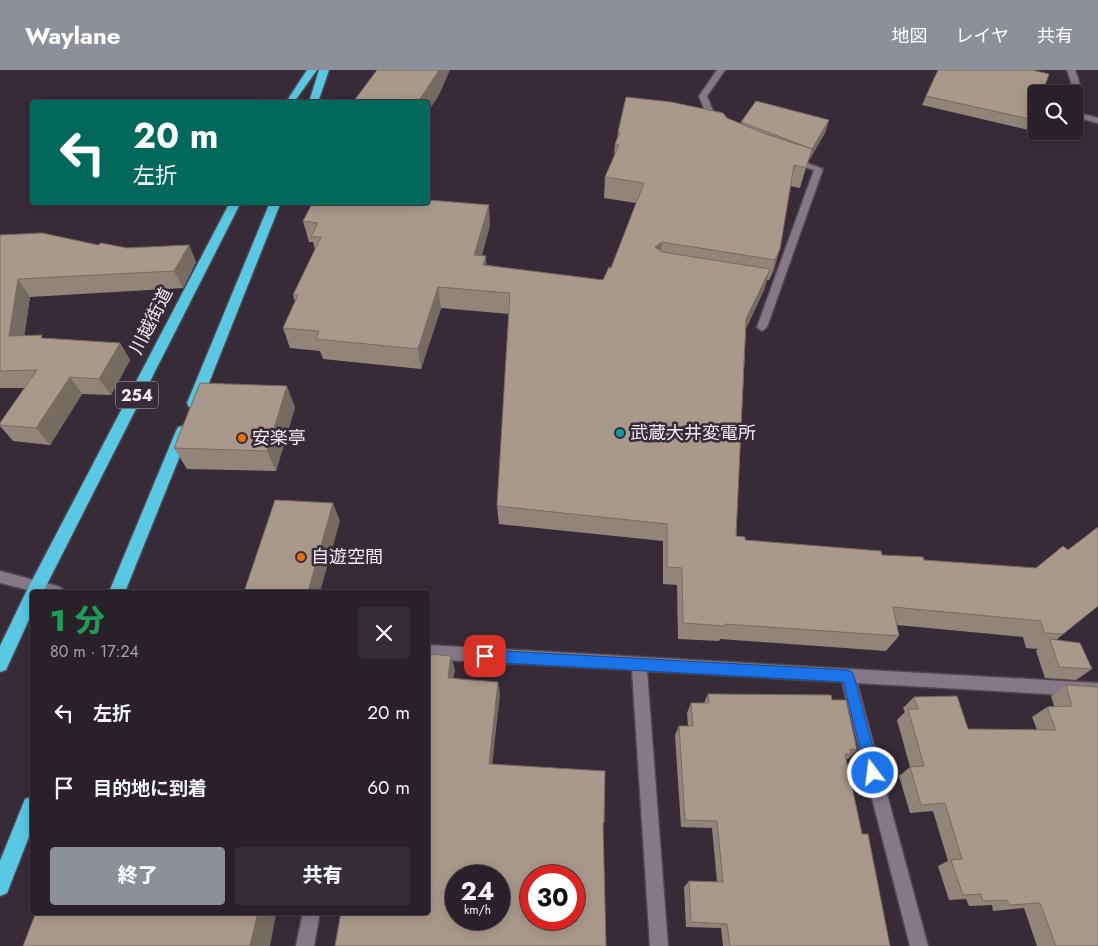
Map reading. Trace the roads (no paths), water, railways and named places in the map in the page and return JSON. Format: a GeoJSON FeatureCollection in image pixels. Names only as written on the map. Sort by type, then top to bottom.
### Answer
{"type":"FeatureCollection","features":[{"type":"Feature","properties":{"kind":"highway"},"geometry":{"type":"LineString","coordinates":[[291,100],[312,70]]}},
{"type":"Feature","properties":{"kind":"highway"},"geometry":{"type":"LineString","coordinates":[[314,100],[324,70]]}},
{"type":"Feature","properties":{"kind":"highway","name":"川越街道"},"geometry":{"type":"LineString","coordinates":[[36,590],[234,205]]}},
{"type":"Feature","properties":{"kind":"highway"},"geometry":{"type":"LineString","coordinates":[[119,590],[275,205]]}},
{"type":"Feature","properties":{"kind":"highway","name":"川越街道"},"geometry":{"type":"LineString","coordinates":[[0,664],[30,602]]}},
{"type":"Feature","properties":{"kind":"highway"},"geometry":{"type":"LineString","coordinates":[[0,886],[30,812]]}},
{"type":"Feature","properties":{"kind":"street"},"geometry":{"type":"LineString","coordinates":[[721,70],[702,96],[709,111],[727,135]]}},
{"type":"Feature","properties":{"kind":"street"},"geometry":{"type":"LineString","coordinates":[[1071,70],[1075,78],[1075,85]]}},
{"type":"Feature","properties":{"kind":"street"},"geometry":{"type":"LineString","coordinates":[[1083,117],[1098,121]]}},
{"type":"Feature","properties":{"kind":"street"},"geometry":{"type":"LineString","coordinates":[[762,326],[771,287],[819,169],[778,155]]}},
{"type":"Feature","properties":{"kind":"street"},"geometry":{"type":"LineString","coordinates":[[0,577],[30,590]]}},
{"type":"Feature","properties":{"kind":"street"},"geometry":{"type":"LineString","coordinates":[[430,652],[1098,690]]}},
{"type":"Feature","properties":{"kind":"street"},"geometry":{"type":"LineString","coordinates":[[639,664],[659,946]]}},
{"type":"Feature","properties":{"kind":"street"},"geometry":{"type":"LineString","coordinates":[[848,676],[919,946]]}},
{"type":"Feature","properties":{"kind":"street"},"geometry":{"type":"LineString","coordinates":[[305,946],[311,915]]}},
{"type":"Feature","properties":{"kind":"place","name":"武蔵大井変電所"},"geometry":{"type":"Point","coordinates":[620,433]}},
{"type":"Feature","properties":{"kind":"place","name":"安楽亭"},"geometry":{"type":"Point","coordinates":[242,438]}},
{"type":"Feature","properties":{"kind":"place","name":"自遊空間"},"geometry":{"type":"Point","coordinates":[301,557]}}]}
